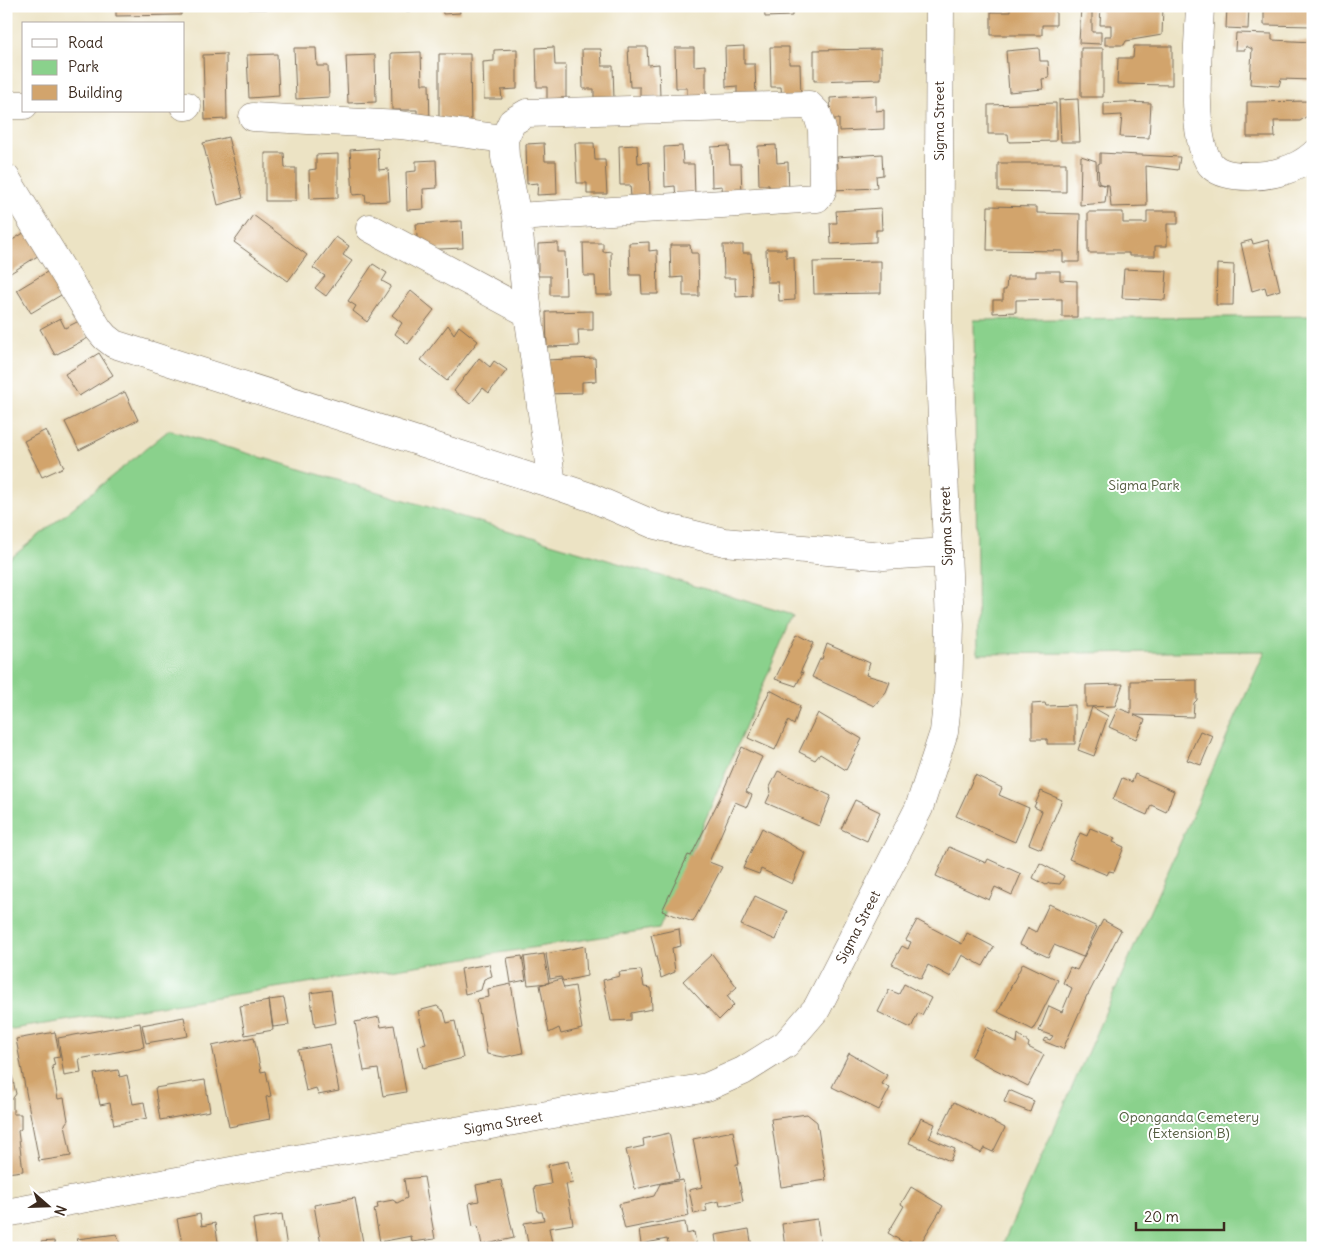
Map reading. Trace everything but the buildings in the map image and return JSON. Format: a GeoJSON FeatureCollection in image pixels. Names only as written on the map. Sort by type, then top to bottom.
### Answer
{"type":"FeatureCollection","features":[{"type":"Feature","properties":{"kind":"street","name":"Sigma Street"},"geometry":{"type":"LineString","coordinates":[[6,1213],[296,1159],[706,1087],[743,1070],[786,1044],[817,1008],[919,808],[944,732],[948,694],[950,625],[938,318],[940,6]]}},
{"type":"Feature","properties":{"kind":"street"},"geometry":{"type":"LineString","coordinates":[[1200,6],[1196,103],[1203,151],[1214,167],[1234,176],[1266,176],[1303,164],[1313,156]]}},
{"type":"Feature","properties":{"kind":"street"},"geometry":{"type":"LineString","coordinates":[[6,105],[22,105]]}},
{"type":"Feature","properties":{"kind":"street"},"geometry":{"type":"LineString","coordinates":[[518,217],[817,198],[822,188],[822,129],[817,113],[809,106],[527,113],[512,122],[504,139],[505,156],[518,217],[528,313],[552,484]]}},
{"type":"Feature","properties":{"kind":"street"},"geometry":{"type":"LineString","coordinates":[[253,117],[400,125],[504,139]]}},
{"type":"Feature","properties":{"kind":"street"},"geometry":{"type":"LineString","coordinates":[[6,178],[99,330],[105,338],[114,344],[552,484],[655,525],[724,542],[884,556],[947,552]]}},
{"type":"Feature","properties":{"kind":"street"},"geometry":{"type":"LineString","coordinates":[[370,228],[528,313]]}},
{"type":"Feature","properties":{"kind":"green space"},"geometry":{"type":"Polygon","coordinates":[[[1313,316],[1313,1241],[1267,1248],[1001,1248],[1265,651],[978,654],[974,320],[1313,316]]]}},
{"type":"Feature","properties":{"kind":"green space"},"geometry":{"type":"Polygon","coordinates":[[[169,430],[793,615],[659,928],[6,1030],[6,562],[169,430]]]}},
{"type":"Feature","properties":{"kind":"park label","name":"Sigma Park"},"geometry":{"type":"Point","coordinates":[1144,485]}},
{"type":"Feature","properties":{"kind":"park label","name":"Oponganda Cemetery (Extension B)"},"geometry":{"type":"Point","coordinates":[1189,1126]}}]}
